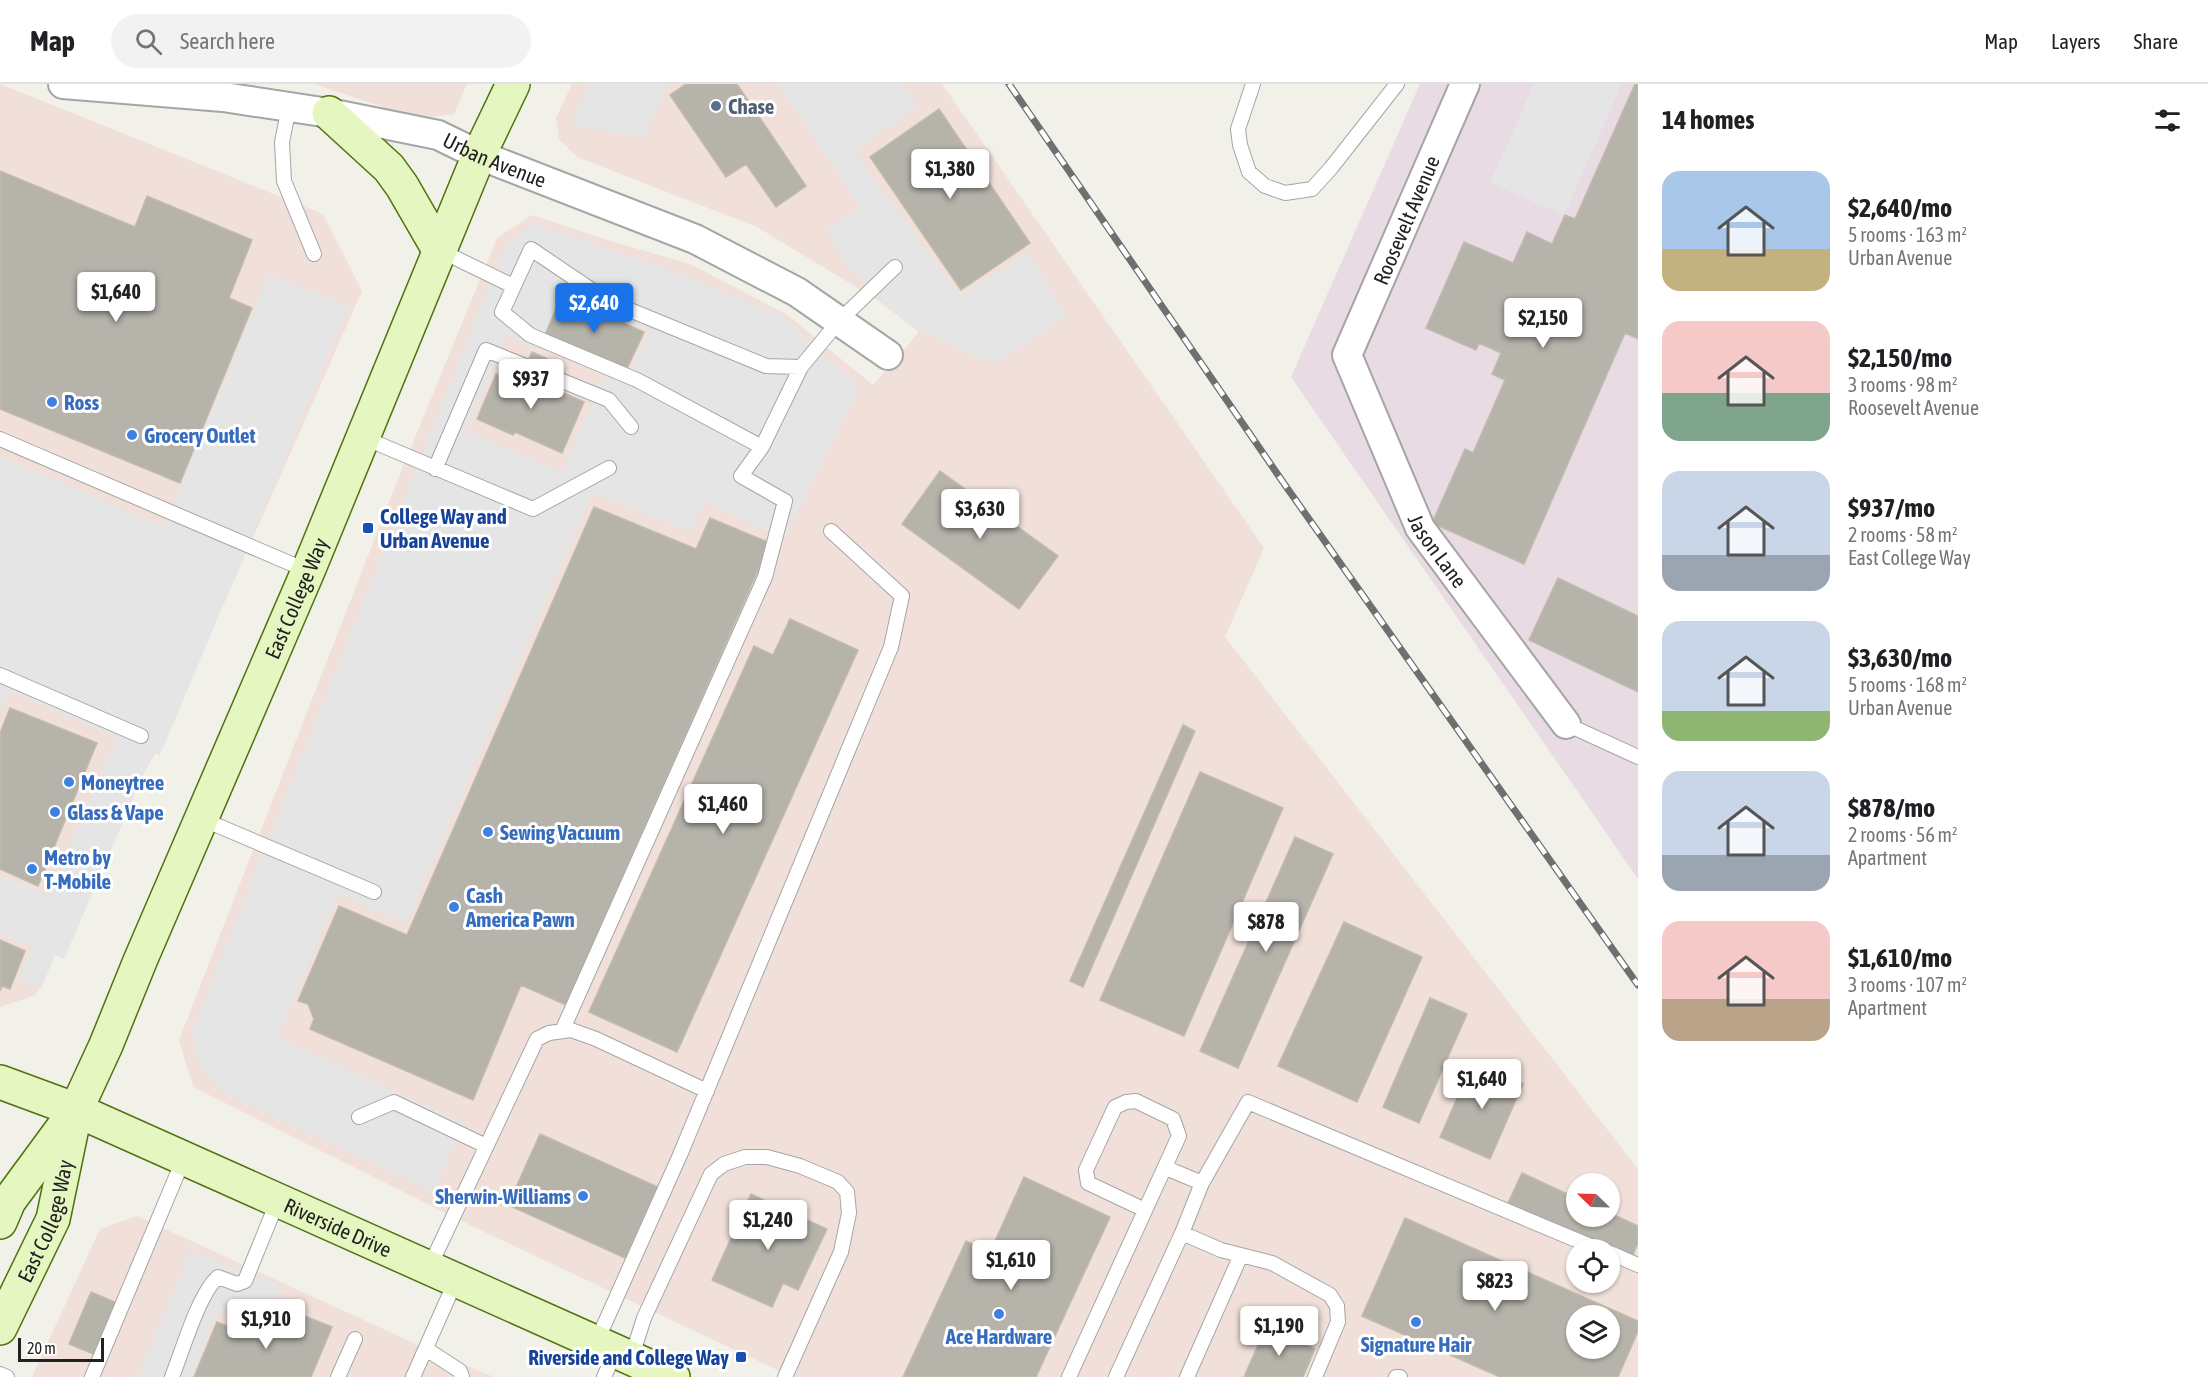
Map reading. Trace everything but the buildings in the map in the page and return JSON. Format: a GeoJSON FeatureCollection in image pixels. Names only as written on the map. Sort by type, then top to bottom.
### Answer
{"type":"FeatureCollection","features":[{"type":"Feature","properties":{"kind":"main road","name":"East College Way"},"geometry":{"type":"LineString","coordinates":[[0,1222],[9,1201],[76,1110],[106,1045],[308,571],[479,155],[513,84]]}},
{"type":"Feature","properties":{"kind":"main road"},"geometry":{"type":"LineString","coordinates":[[329,113],[389,168],[439,250]]}},
{"type":"Feature","properties":{"kind":"main road","name":"Riverside Drive"},"geometry":{"type":"LineString","coordinates":[[0,1082],[76,1110],[443,1274],[612,1357],[673,1377]]}},
{"type":"Feature","properties":{"kind":"main road","name":"East College Way"},"geometry":{"type":"LineString","coordinates":[[0,1328],[53,1219],[76,1110]]}},
{"type":"Feature","properties":{"kind":"street","name":"Urban Avenue"},"geometry":{"type":"LineString","coordinates":[[63,84],[224,91],[289,107],[438,135],[479,155],[695,239],[797,292],[888,354]]}},
{"type":"Feature","properties":{"kind":"street","name":"Roosevelt Avenue"},"geometry":{"type":"LineString","coordinates":[[1347,356],[1465,84]]}},
{"type":"Feature","properties":{"kind":"street","name":"Jason Lane"},"geometry":{"type":"LineString","coordinates":[[1347,356],[1420,528],[1566,724]]}},
{"type":"Feature","properties":{"kind":"lane"},"geometry":{"type":"LineString","coordinates":[[1253,84],[1238,129],[1240,145],[1249,172],[1265,186],[1285,193],[1312,189],[1397,84]]}},
{"type":"Feature","properties":{"kind":"lane"},"geometry":{"type":"LineString","coordinates":[[289,107],[282,142],[284,182],[314,254]]}},
{"type":"Feature","properties":{"kind":"lane"},"geometry":{"type":"LineString","coordinates":[[762,447],[637,380],[530,335],[502,312],[531,249],[608,301],[766,366],[801,367]]}},
{"type":"Feature","properties":{"kind":"lane"},"geometry":{"type":"LineString","coordinates":[[439,250],[513,286]]}},
{"type":"Feature","properties":{"kind":"lane"},"geometry":{"type":"LineString","coordinates":[[562,1031],[765,577],[785,501],[741,476],[762,447],[801,367],[838,321],[895,267]]}},
{"type":"Feature","properties":{"kind":"lane"},"geometry":{"type":"LineString","coordinates":[[435,469],[486,350],[609,400],[631,427]]}},
{"type":"Feature","properties":{"kind":"lane"},"geometry":{"type":"LineString","coordinates":[[362,437],[532,509],[609,468]]}},
{"type":"Feature","properties":{"kind":"lane"},"geometry":{"type":"LineString","coordinates":[[0,439],[308,571]]}},
{"type":"Feature","properties":{"kind":"lane"},"geometry":{"type":"LineString","coordinates":[[612,1357],[666,1188],[891,647],[902,596],[831,531]]}},
{"type":"Feature","properties":{"kind":"lane"},"geometry":{"type":"LineString","coordinates":[[0,675],[141,736]]}},
{"type":"Feature","properties":{"kind":"lane"},"geometry":{"type":"LineString","coordinates":[[1566,724],[1638,757]]}},
{"type":"Feature","properties":{"kind":"lane"},"geometry":{"type":"LineString","coordinates":[[201,819],[374,892]]}},
{"type":"Feature","properties":{"kind":"lane"},"geometry":{"type":"LineString","coordinates":[[413,1377],[426,1349],[443,1274],[486,1146],[537,1039],[549,1033],[572,1030],[707,1091]]}},
{"type":"Feature","properties":{"kind":"lane"},"geometry":{"type":"LineString","coordinates":[[1069,1377],[1179,1136],[1173,1119],[1136,1101],[1126,1102],[1115,1107],[1086,1170],[1088,1183],[1145,1210]]}},
{"type":"Feature","properties":{"kind":"lane"},"geometry":{"type":"LineString","coordinates":[[359,1118],[394,1102],[486,1146]]}},
{"type":"Feature","properties":{"kind":"lane"},"geometry":{"type":"LineString","coordinates":[[1116,1377],[1182,1233],[1202,1183],[1248,1102],[1574,1239]]}},
{"type":"Feature","properties":{"kind":"lane"},"geometry":{"type":"LineString","coordinates":[[612,1357],[644,1318],[711,1174],[724,1164],[746,1157],[766,1157],[800,1166],[838,1182],[847,1192],[849,1213],[841,1252],[785,1377]]}},
{"type":"Feature","properties":{"kind":"lane"},"geometry":{"type":"LineString","coordinates":[[92,1377],[184,1158]]}},
{"type":"Feature","properties":{"kind":"lane"},"geometry":{"type":"LineString","coordinates":[[1166,1168],[1202,1183]]}},
{"type":"Feature","properties":{"kind":"lane"},"geometry":{"type":"LineString","coordinates":[[172,1377],[211,1283],[218,1277],[237,1284],[245,1281],[278,1200]]}},
{"type":"Feature","properties":{"kind":"lane"},"geometry":{"type":"LineString","coordinates":[[1182,1233],[1221,1250],[1272,1263],[1330,1295],[1336,1306],[1337,1329],[1315,1377]]}},
{"type":"Feature","properties":{"kind":"lane"},"geometry":{"type":"LineString","coordinates":[[1187,1377],[1241,1255]]}},
{"type":"Feature","properties":{"kind":"lane"},"geometry":{"type":"LineString","coordinates":[[1620,1257],[1638,1265]]}},
{"type":"Feature","properties":{"kind":"lane"},"geometry":{"type":"LineString","coordinates":[[338,1377],[355,1338]]}},
{"type":"Feature","properties":{"kind":"lane"},"geometry":{"type":"LineString","coordinates":[[426,1349],[460,1371],[462,1377]]}},
{"type":"Feature","properties":{"kind":"lane"},"geometry":{"type":"LineString","coordinates":[[0,1374],[7,1377]]}},
{"type":"Feature","properties":{"kind":"shaded area"},"geometry":{"type":"Polygon","coordinates":[[[0,84],[323,214],[362,291],[164,739],[128,800],[36,995],[0,1007],[0,84]]]}},
{"type":"Feature","properties":{"kind":"shaded area"},"geometry":{"type":"Polygon","coordinates":[[[314,84],[467,84],[454,114],[420,119],[314,84]]]}},
{"type":"Feature","properties":{"kind":"shaded area"},"geometry":{"type":"Polygon","coordinates":[[[572,84],[942,84],[1264,548],[1225,637],[1638,1169],[1638,1377],[792,1377],[474,1227],[193,1087],[179,1040],[398,479],[497,238],[532,215],[690,264],[786,314],[873,385],[919,332],[879,301],[757,227],[577,157],[559,139],[556,118],[572,84]]]}},
{"type":"Feature","properties":{"kind":"shaded area"},"geometry":{"type":"Polygon","coordinates":[[[589,84],[668,84],[644,137],[571,125],[589,84]]]}},
{"type":"Feature","properties":{"kind":"shaded area"},"geometry":{"type":"Polygon","coordinates":[[[778,84],[902,84],[918,107],[854,151],[959,295],[1029,253],[1067,317],[996,363],[973,356],[906,323],[843,261],[826,228],[861,208],[778,84]]]}},
{"type":"Feature","properties":{"kind":"shaded area"},"geometry":{"type":"Polygon","coordinates":[[[1420,84],[1638,84],[1638,879],[1291,377],[1420,84]]]}},
{"type":"Feature","properties":{"kind":"shaded area"},"geometry":{"type":"Polygon","coordinates":[[[1534,84],[1622,84],[1564,215],[1490,183],[1534,84]]]}},
{"type":"Feature","properties":{"kind":"shaded area"},"geometry":{"type":"Polygon","coordinates":[[[534,223],[680,274],[781,315],[860,387],[785,538],[703,502],[691,532],[592,493],[406,924],[338,894],[277,1037],[463,1123],[434,1193],[221,1091],[199,1063],[192,1030],[505,245],[534,223]],[[562,294],[538,350],[507,336],[466,431],[562,472],[604,375],[625,384],[648,331],[562,294]]]}},
{"type":"Feature","properties":{"kind":"shaded area"},"geometry":{"type":"Polygon","coordinates":[[[269,274],[349,306],[160,755],[153,752],[64,959],[55,955],[41,989],[18,980],[32,947],[0,933],[0,875],[48,895],[117,737],[9,692],[0,712],[0,456],[164,527],[269,274]]]}},
{"type":"Feature","properties":{"kind":"shaded area"},"geometry":{"type":"Polygon","coordinates":[[[137,1216],[431,1351],[494,1377],[32,1377],[100,1229],[137,1216]]]}},
{"type":"Feature","properties":{"kind":"shaded area"},"geometry":{"type":"Polygon","coordinates":[[[190,1250],[283,1287],[264,1331],[217,1313],[191,1377],[138,1377],[190,1250]]]}},
{"type":"Feature","properties":{"kind":"railway"},"geometry":{"type":"LineString","coordinates":[[1009,84],[1285,485],[1638,985]]}},
{"type":"Feature","properties":{"kind":"place","name":"Chase"},"geometry":{"type":"Point","coordinates":[716,106]}},
{"type":"Feature","properties":{"kind":"place","name":"Ross"},"geometry":{"type":"Point","coordinates":[52,402]}},
{"type":"Feature","properties":{"kind":"place","name":"Grocery Outlet"},"geometry":{"type":"Point","coordinates":[132,435]}},
{"type":"Feature","properties":{"kind":"place","name":"College Way and Urban Avenue"},"geometry":{"type":"Point","coordinates":[368,528]}},
{"type":"Feature","properties":{"kind":"place","name":"Moneytree"},"geometry":{"type":"Point","coordinates":[69,782]}},
{"type":"Feature","properties":{"kind":"place","name":"Glass & Vape"},"geometry":{"type":"Point","coordinates":[55,812]}},
{"type":"Feature","properties":{"kind":"place","name":"Sewing Vacuum"},"geometry":{"type":"Point","coordinates":[488,832]}},
{"type":"Feature","properties":{"kind":"place","name":"Metro by T-Mobile"},"geometry":{"type":"Point","coordinates":[32,869]}},
{"type":"Feature","properties":{"kind":"place","name":"Cash America Pawn"},"geometry":{"type":"Point","coordinates":[454,907]}},
{"type":"Feature","properties":{"kind":"place","name":"Sherwin-Williams"},"geometry":{"type":"Point","coordinates":[583,1196]}},
{"type":"Feature","properties":{"kind":"place","name":"Ace Hardware"},"geometry":{"type":"Point","coordinates":[999,1314]}},
{"type":"Feature","properties":{"kind":"place","name":"Signature Hair"},"geometry":{"type":"Point","coordinates":[1416,1322]}},
{"type":"Feature","properties":{"kind":"place","name":"Riverside and College Way"},"geometry":{"type":"Point","coordinates":[741,1357]}}]}
